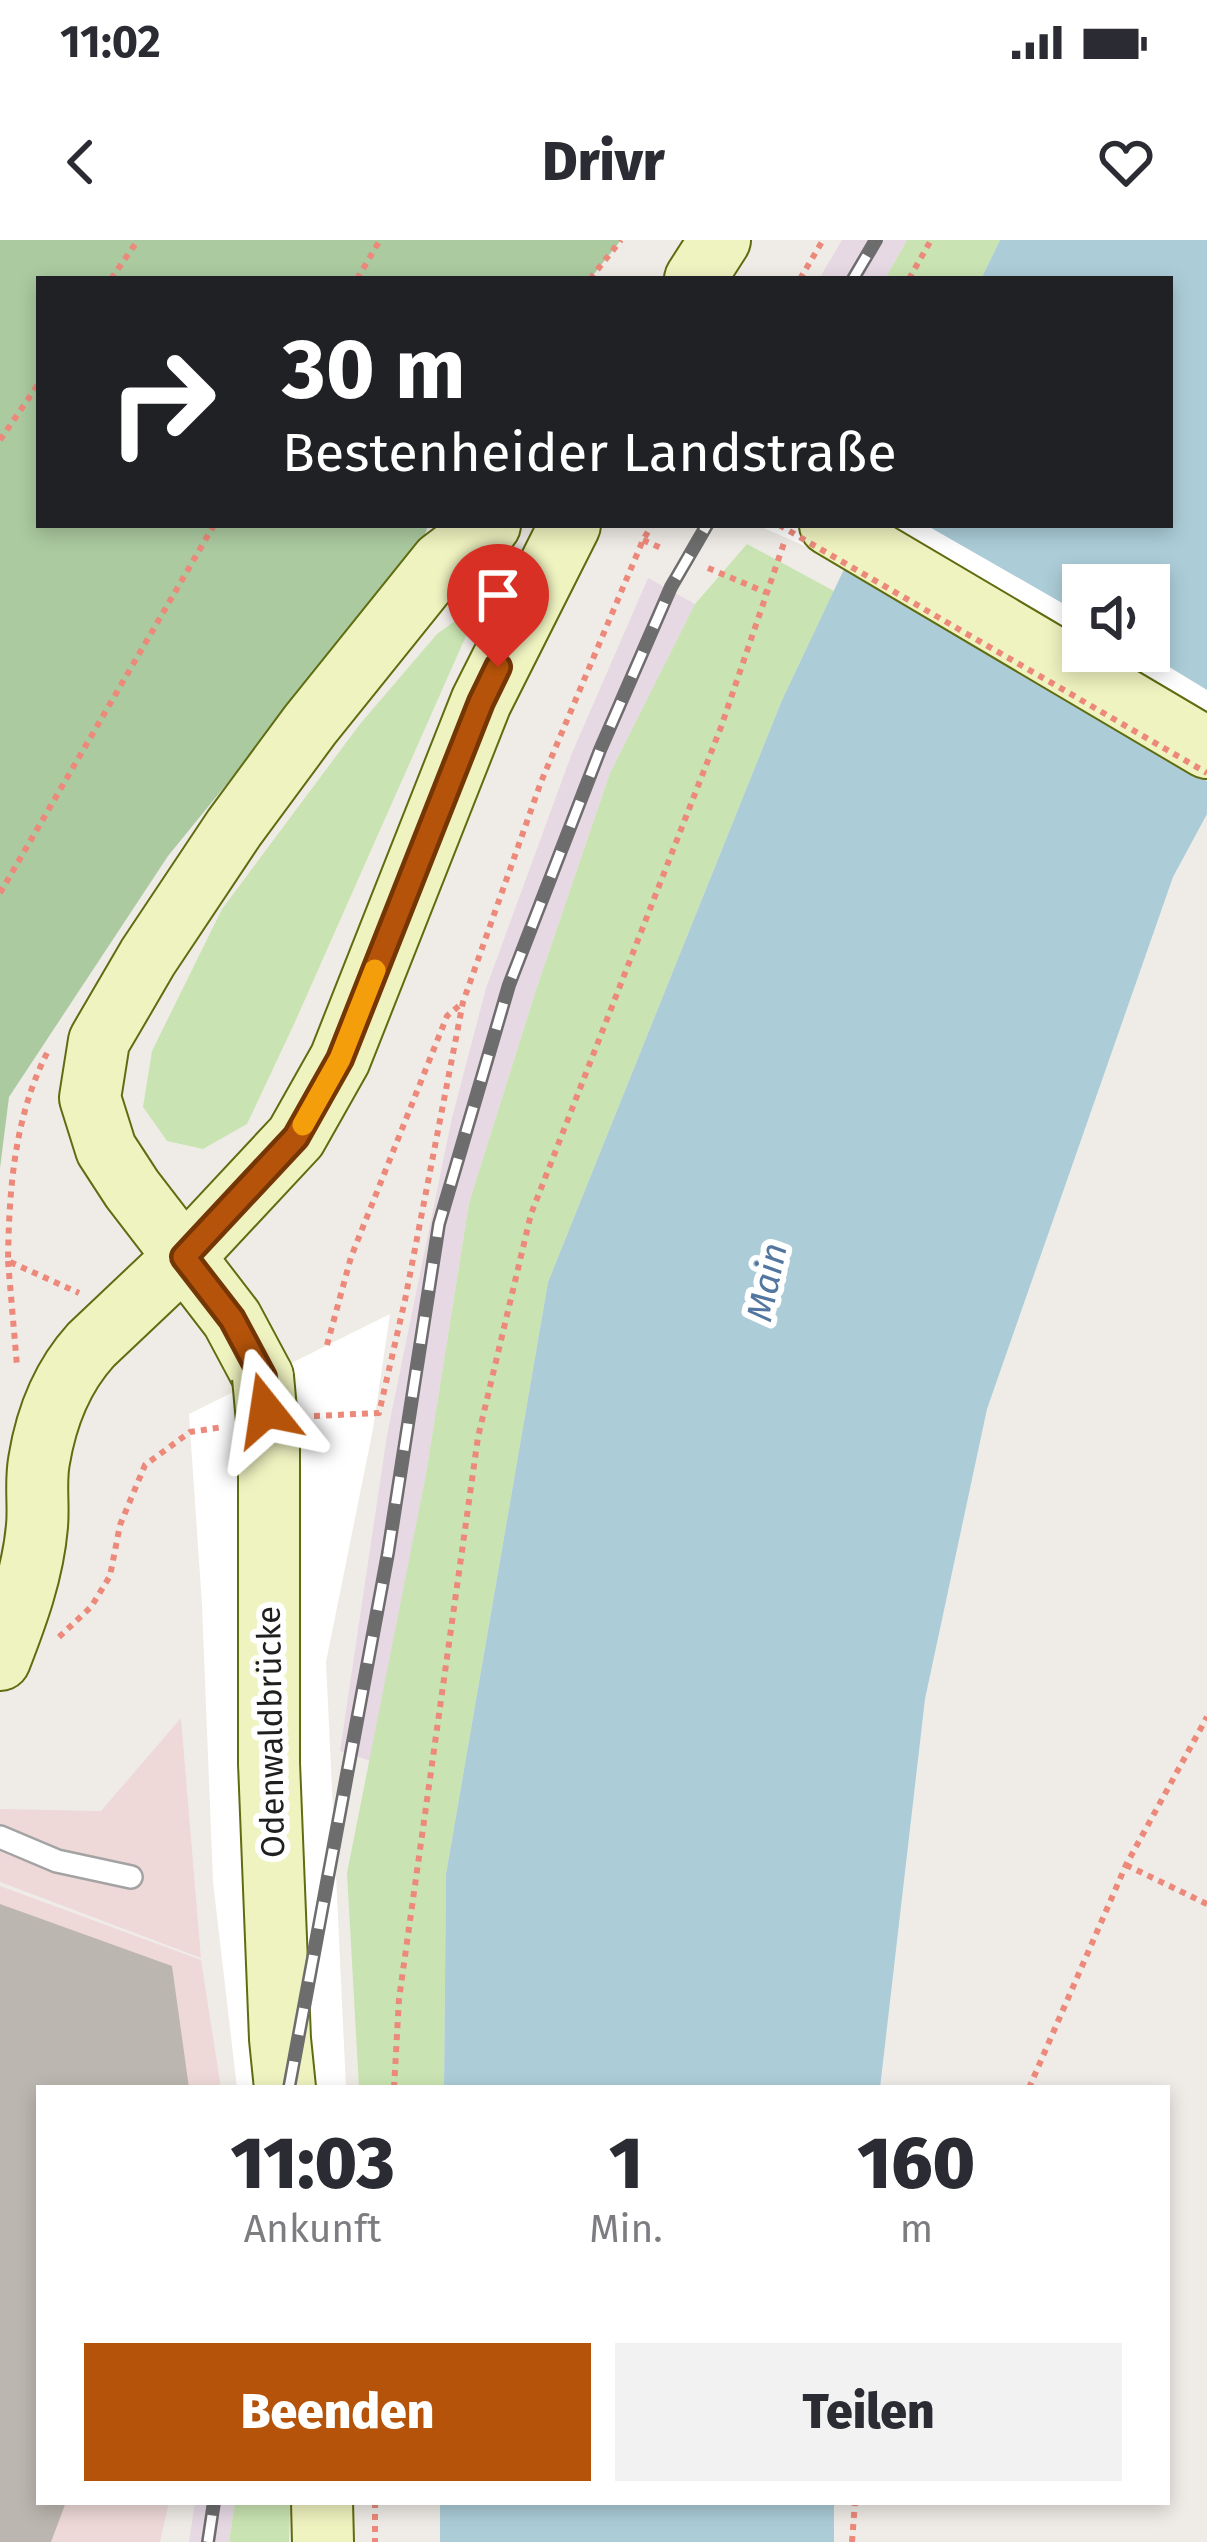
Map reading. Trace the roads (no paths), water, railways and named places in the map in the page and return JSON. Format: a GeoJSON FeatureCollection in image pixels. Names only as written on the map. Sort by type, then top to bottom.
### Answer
{"type":"FeatureCollection","features":[{"type":"Feature","properties":{"kind":"main road"},"geometry":{"type":"LineString","coordinates":[[697,276],[720,240]]}},
{"type":"Feature","properties":{"kind":"main road"},"geometry":{"type":"LineString","coordinates":[[184,1257],[106,1149],[89,1098],[99,1042],[172,920],[310,725],[441,562],[486,528]]}},
{"type":"Feature","properties":{"kind":"main road"},"geometry":{"type":"LineString","coordinates":[[2,1654],[24,1600],[37,1528],[38,1464],[56,1398],[78,1359],[184,1257],[296,1137],[340,1059],[481,702],[568,528]]}},
{"type":"Feature","properties":{"kind":"main road"},"geometry":{"type":"LineString","coordinates":[[835,528],[1207,748]]}},
{"type":"Feature","properties":{"kind":"main road","name":"Odenwaldbrücke"},"geometry":{"type":"LineString","coordinates":[[184,1257],[232,1319],[265,1406],[269,1762],[285,2085]]}},
{"type":"Feature","properties":{"kind":"main road"},"geometry":{"type":"LineString","coordinates":[[322,2505],[323,2542]]}},
{"type":"Feature","properties":{"kind":"lane"},"geometry":{"type":"LineString","coordinates":[[0,1837],[57,1861],[131,1877]]}},
{"type":"Feature","properties":{"kind":"water","name":"Main"},"geometry":{"type":"Polygon","coordinates":[[[1000,240],[1207,240],[1207,814],[1173,877],[987,1409],[925,1699],[880,2085],[444,2085],[446,1874],[548,1282],[782,700],[864,528],[1173,528],[1173,276],[982,276],[1000,240]]]}},
{"type":"Feature","properties":{"kind":"water"},"geometry":{"type":"Polygon","coordinates":[[[440,2505],[834,2505],[834,2542],[440,2542],[440,2505]]]}},
{"type":"Feature","properties":{"kind":"railway"},"geometry":{"type":"LineString","coordinates":[[855,276],[876,240]]}},
{"type":"Feature","properties":{"kind":"railway"},"geometry":{"type":"LineString","coordinates":[[290,2085],[388,1553],[439,1224],[509,985],[600,750],[671,587],[705,528]]}},
{"type":"Feature","properties":{"kind":"railway"},"geometry":{"type":"LineString","coordinates":[[208,2542],[214,2505]]}}]}
